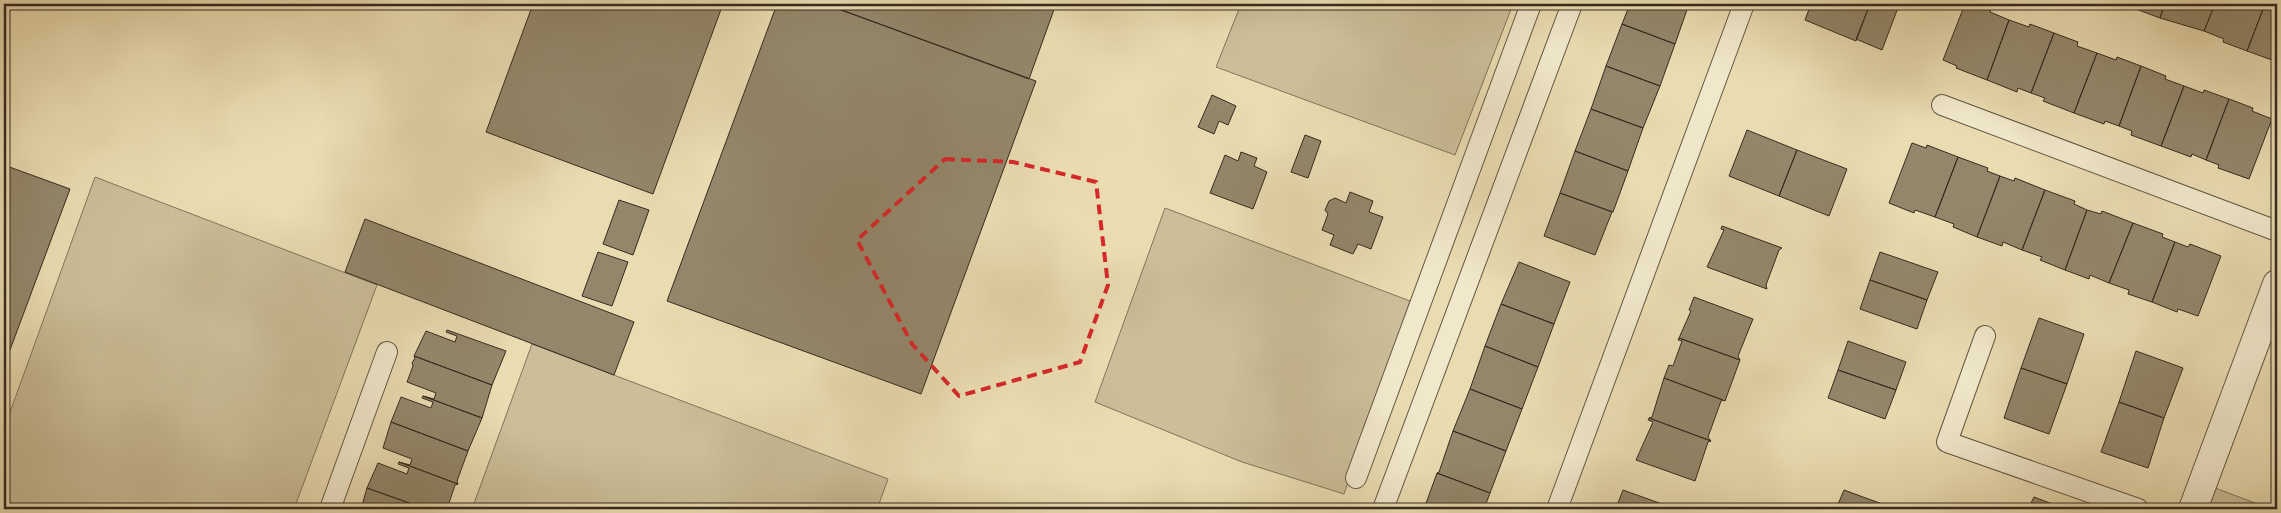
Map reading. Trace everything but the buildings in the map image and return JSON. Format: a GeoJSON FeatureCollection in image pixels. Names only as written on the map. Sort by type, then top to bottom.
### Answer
{"type":"FeatureCollection","features":[{"type":"Feature","properties":{"kind":"street"},"geometry":{"type":"LineString","coordinates":[[2193,509],[2277,284]]}},
{"type":"Feature","properties":{"kind":"lane"},"geometry":{"type":"LineString","coordinates":[[1356,478],[1530,4]]}},
{"type":"Feature","properties":{"kind":"lane"},"geometry":{"type":"LineString","coordinates":[[1383,509],[1572,4]]}},
{"type":"Feature","properties":{"kind":"lane"},"geometry":{"type":"LineString","coordinates":[[1557,509],[1744,4]]}},
{"type":"Feature","properties":{"kind":"lane"},"geometry":{"type":"LineString","coordinates":[[1942,105],[2277,231]]}},
{"type":"Feature","properties":{"kind":"lane"},"geometry":{"type":"LineString","coordinates":[[1985,336],[1947,442],[2138,509]]}},
{"type":"Feature","properties":{"kind":"lane"},"geometry":{"type":"LineString","coordinates":[[330,509],[387,352]]}},
{"type":"Feature","properties":{"kind":"highlighted area"},"geometry":{"type":"Polygon","coordinates":[[[945,159],[1013,162],[1096,182],[1108,285],[1080,362],[959,396],[912,344],[857,240],[945,159]]]}},
{"type":"Feature","properties":{"kind":"shaded area"},"geometry":{"type":"Polygon","coordinates":[[[1241,4],[1513,4],[1455,155],[1216,67],[1241,4]]]}},
{"type":"Feature","properties":{"kind":"shaded area"},"geometry":{"type":"Polygon","coordinates":[[[95,177],[377,285],[294,509],[4,509],[4,429],[95,177]]]}},
{"type":"Feature","properties":{"kind":"shaded area"},"geometry":{"type":"Polygon","coordinates":[[[1165,208],[1410,301],[1344,494],[1242,462],[1095,402],[1165,208]]]}},
{"type":"Feature","properties":{"kind":"shaded area"},"geometry":{"type":"Polygon","coordinates":[[[532,344],[888,479],[877,509],[472,509],[532,344]]]}},
{"type":"Feature","properties":{"kind":"shaded area"},"geometry":{"type":"Polygon","coordinates":[[[2215,488],[2271,509],[2207,509],[2215,488]]]}}]}
